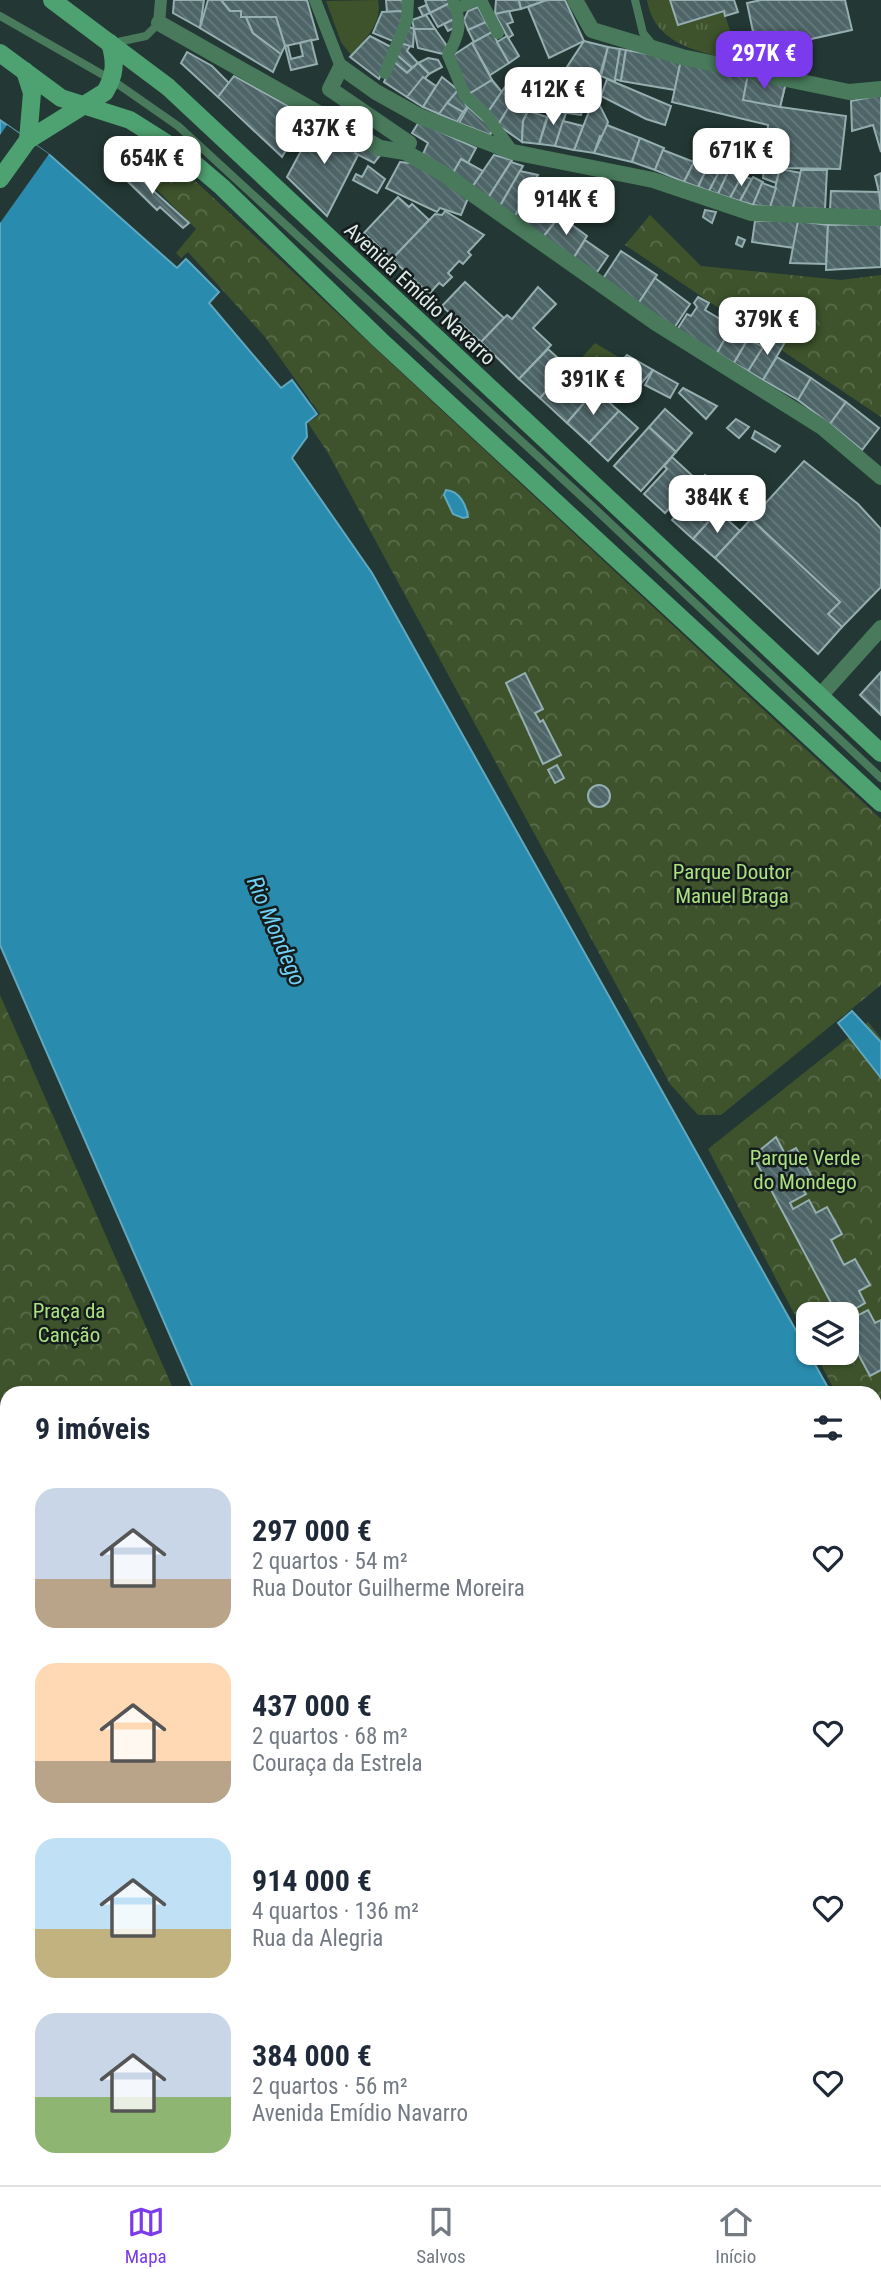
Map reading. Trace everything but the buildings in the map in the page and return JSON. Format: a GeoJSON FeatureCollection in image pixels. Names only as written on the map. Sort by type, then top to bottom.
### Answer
{"type":"FeatureCollection","features":[{"type":"Feature","properties":{"kind":"main road","name":"Avenida Emídio Navarro"},"geometry":{"type":"LineString","coordinates":[[52,0],[168,87],[881,753]]}},
{"type":"Feature","properties":{"kind":"main road"},"geometry":{"type":"LineString","coordinates":[[0,179],[28,140],[54,121],[83,107],[105,92],[112,80],[116,63],[110,43]]}},
{"type":"Feature","properties":{"kind":"main road"},"geometry":{"type":"LineString","coordinates":[[0,53],[61,97],[83,107],[131,120],[182,153],[222,187],[380,340],[881,803]]}},
{"type":"Feature","properties":{"kind":"main road"},"geometry":{"type":"LineString","coordinates":[[24,71],[32,93],[28,140]]}},
{"type":"Feature","properties":{"kind":"street"},"geometry":{"type":"LineString","coordinates":[[161,0],[159,23],[380,148],[405,152],[443,174],[656,323],[822,427],[881,477]]}},
{"type":"Feature","properties":{"kind":"street"},"geometry":{"type":"LineString","coordinates":[[315,0],[341,67],[419,116],[513,152],[653,180],[751,213],[881,218]]}},
{"type":"Feature","properties":{"kind":"street"},"geometry":{"type":"LineString","coordinates":[[385,74],[407,19],[408,0]]}},
{"type":"Feature","properties":{"kind":"street"},"geometry":{"type":"LineString","coordinates":[[498,33],[479,0],[455,5],[460,33],[448,55],[466,96],[486,115],[513,152]]}},
{"type":"Feature","properties":{"kind":"street"},"geometry":{"type":"LineString","coordinates":[[575,0],[592,30],[657,50],[849,92],[881,89]]}},
{"type":"Feature","properties":{"kind":"street"},"geometry":{"type":"LineString","coordinates":[[341,67],[330,89],[409,143],[405,152]]}},
{"type":"Feature","properties":{"kind":"street"},"geometry":{"type":"LineString","coordinates":[[820,696],[881,628]]}},
{"type":"Feature","properties":{"kind":"lane"},"geometry":{"type":"LineString","coordinates":[[635,0],[643,33],[657,50]]}},
{"type":"Feature","properties":{"kind":"lane"},"geometry":{"type":"LineString","coordinates":[[0,16],[112,80],[178,125],[592,506],[881,778]]}},
{"type":"Feature","properties":{"kind":"lane"},"geometry":{"type":"LineString","coordinates":[[110,43],[146,36],[159,23]]}},
{"type":"Feature","properties":{"kind":"green space"},"geometry":{"type":"Polygon","coordinates":[[[378,0],[375,23],[351,55],[341,42],[326,1],[378,0]]]}},
{"type":"Feature","properties":{"kind":"green space"},"geometry":{"type":"Polygon","coordinates":[[[647,0],[670,0],[678,26],[724,12],[740,62],[696,50],[670,37],[659,28],[647,0]]]}},
{"type":"Feature","properties":{"kind":"green space","name":"Parque Doutor Manuel Braga"},"geometry":{"type":"Polygon","coordinates":[[[162,150],[881,819],[881,985],[721,1115],[698,1115],[670,1084],[328,453],[308,423],[320,414],[265,337],[188,252],[181,258],[176,253],[196,229],[143,176],[162,150]]]}},
{"type":"Feature","properties":{"kind":"green space"},"geometry":{"type":"Polygon","coordinates":[[[650,215],[701,266],[841,280],[881,275],[881,417],[625,245],[650,215]]]}},
{"type":"Feature","properties":{"kind":"green space"},"geometry":{"type":"Polygon","coordinates":[[[595,343],[620,358],[600,380],[577,363],[595,343]]]}},
{"type":"Feature","properties":{"kind":"green space","name":"Praça da Canção"},"geometry":{"type":"Polygon","coordinates":[[[0,995],[172,1386],[0,1386],[0,995]]]}},
{"type":"Feature","properties":{"kind":"green space","name":"Parque Verde do Mondego"},"geometry":{"type":"Polygon","coordinates":[[[868,1022],[881,1038],[881,1386],[832,1386],[821,1365],[859,1365],[859,1302],[796,1302],[796,1317],[708,1149],[868,1022]]]}},
{"type":"Feature","properties":{"kind":"water","name":"Rio Mondego"},"geometry":{"type":"Polygon","coordinates":[[[0,120],[51,156],[177,268],[186,259],[219,292],[209,303],[281,388],[292,380],[317,414],[306,423],[307,437],[292,458],[372,573],[796,1330],[796,1365],[815,1365],[827,1386],[192,1386],[0,945],[0,120]]]}},
{"type":"Feature","properties":{"kind":"water"},"geometry":{"type":"Polygon","coordinates":[[[446,490],[462,499],[468,517],[453,514],[444,495],[446,490]]]}},
{"type":"Feature","properties":{"kind":"water"},"geometry":{"type":"Polygon","coordinates":[[[852,1011],[881,1042],[881,1078],[838,1023],[852,1011]]]}},
{"type":"Feature","properties":{"kind":"pier"},"geometry":{"type":"Polygon","coordinates":[[[7,125],[49,154],[0,223],[0,135],[7,125]]]}}]}
